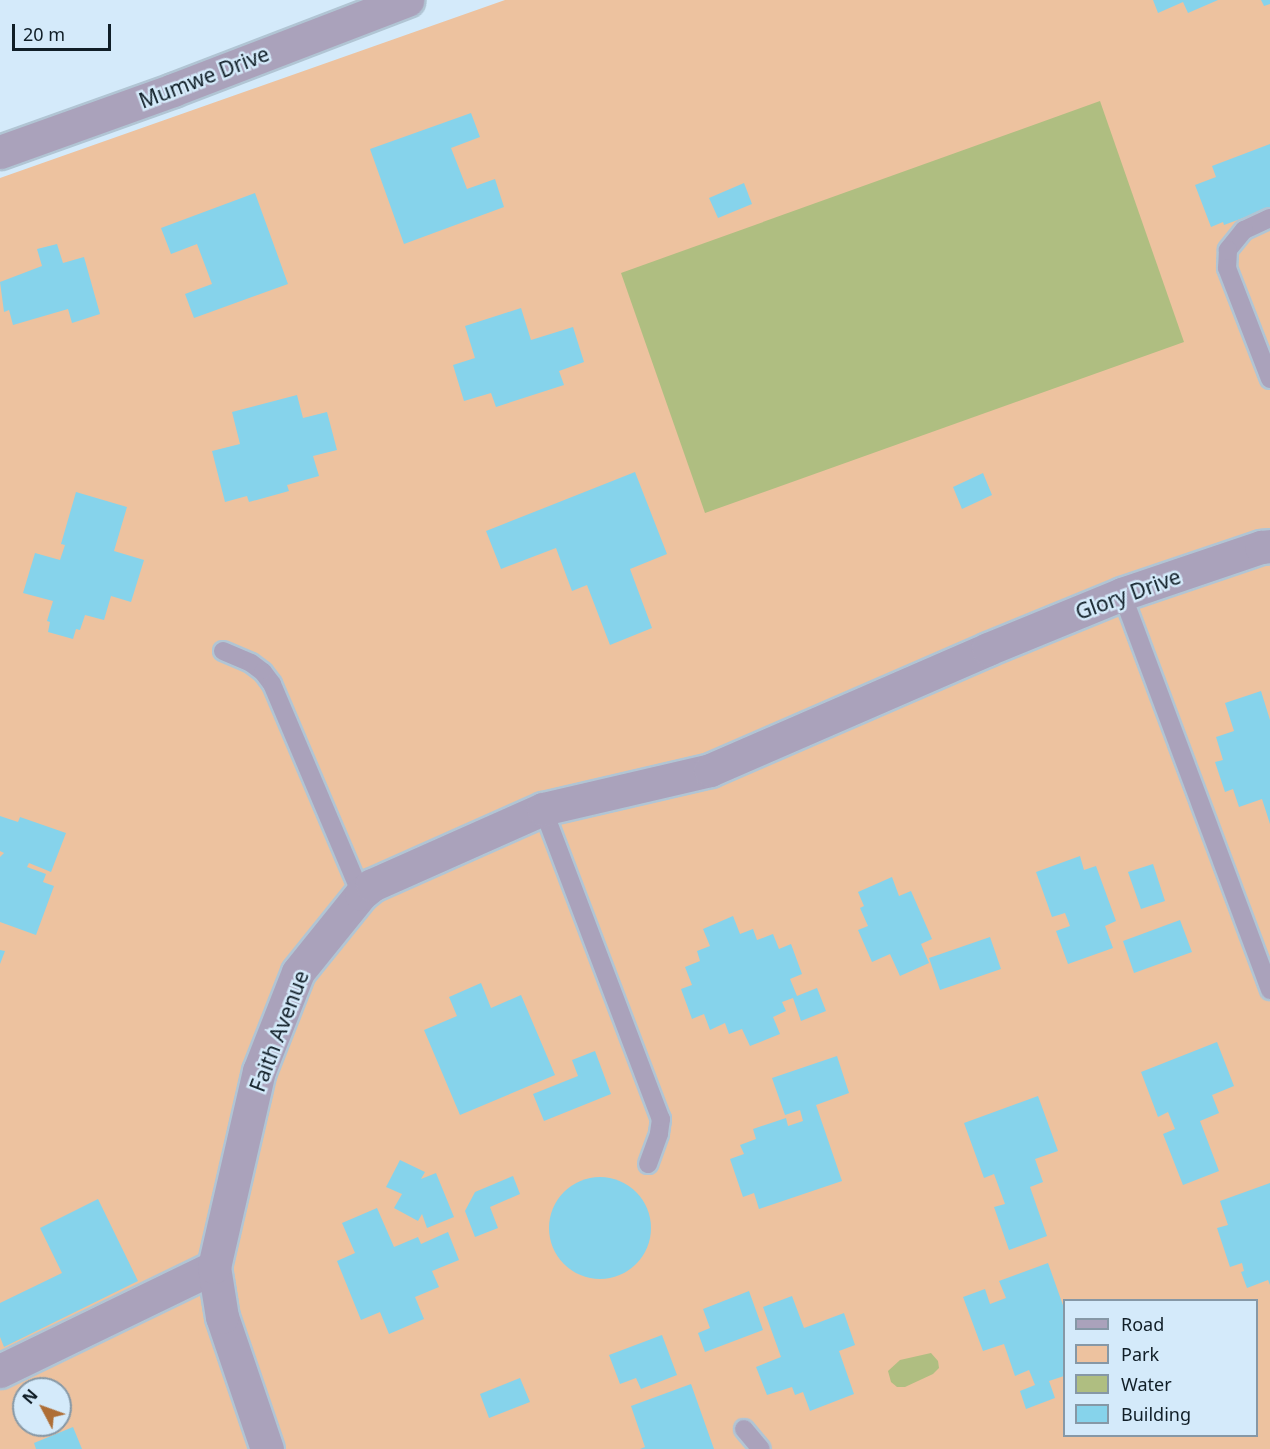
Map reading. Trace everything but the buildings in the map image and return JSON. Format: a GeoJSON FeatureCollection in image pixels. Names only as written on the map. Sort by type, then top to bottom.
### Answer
{"type":"FeatureCollection","features":[{"type":"Feature","properties":{"kind":"street","name":"Mumwe Drive"},"geometry":{"type":"LineString","coordinates":[[0,152],[173,90],[407,0]]}},
{"type":"Feature","properties":{"kind":"street","name":"Glory Drive"},"geometry":{"type":"LineString","coordinates":[[543,809],[710,770],[988,649],[1122,594],[1261,547],[1270,546]]}},
{"type":"Feature","properties":{"kind":"street","name":"Faith Avenue"},"geometry":{"type":"LineString","coordinates":[[267,1449],[222,1317],[214,1267],[259,1071],[297,972],[360,894],[372,885],[543,809]]}},
{"type":"Feature","properties":{"kind":"street"},"geometry":{"type":"LineString","coordinates":[[0,1371],[214,1267]]}},
{"type":"Feature","properties":{"kind":"lane"},"geometry":{"type":"LineString","coordinates":[[1270,218],[1244,230],[1228,250],[1227,268],[1270,379]]}},
{"type":"Feature","properties":{"kind":"lane"},"geometry":{"type":"LineString","coordinates":[[1122,594],[1270,990]]}},
{"type":"Feature","properties":{"kind":"lane"},"geometry":{"type":"LineString","coordinates":[[223,651],[251,663],[263,672],[272,684],[360,894]]}},
{"type":"Feature","properties":{"kind":"lane"},"geometry":{"type":"LineString","coordinates":[[543,809],[661,1119],[659,1134],[648,1164]]}},
{"type":"Feature","properties":{"kind":"lane"},"geometry":{"type":"LineString","coordinates":[[744,1429],[762,1449]]}},
{"type":"Feature","properties":{"kind":"green space"},"geometry":{"type":"Polygon","coordinates":[[[505,0],[1270,0],[1270,1449],[0,1449],[0,178],[505,0]]]}},
{"type":"Feature","properties":{"kind":"water"},"geometry":{"type":"Polygon","coordinates":[[[1100,101],[1184,342],[705,513],[621,273],[1100,101]]]}},
{"type":"Feature","properties":{"kind":"water"},"geometry":{"type":"Polygon","coordinates":[[[931,1353],[938,1361],[939,1368],[933,1374],[905,1387],[897,1387],[891,1382],[888,1371],[900,1360],[931,1353]]]}}]}
